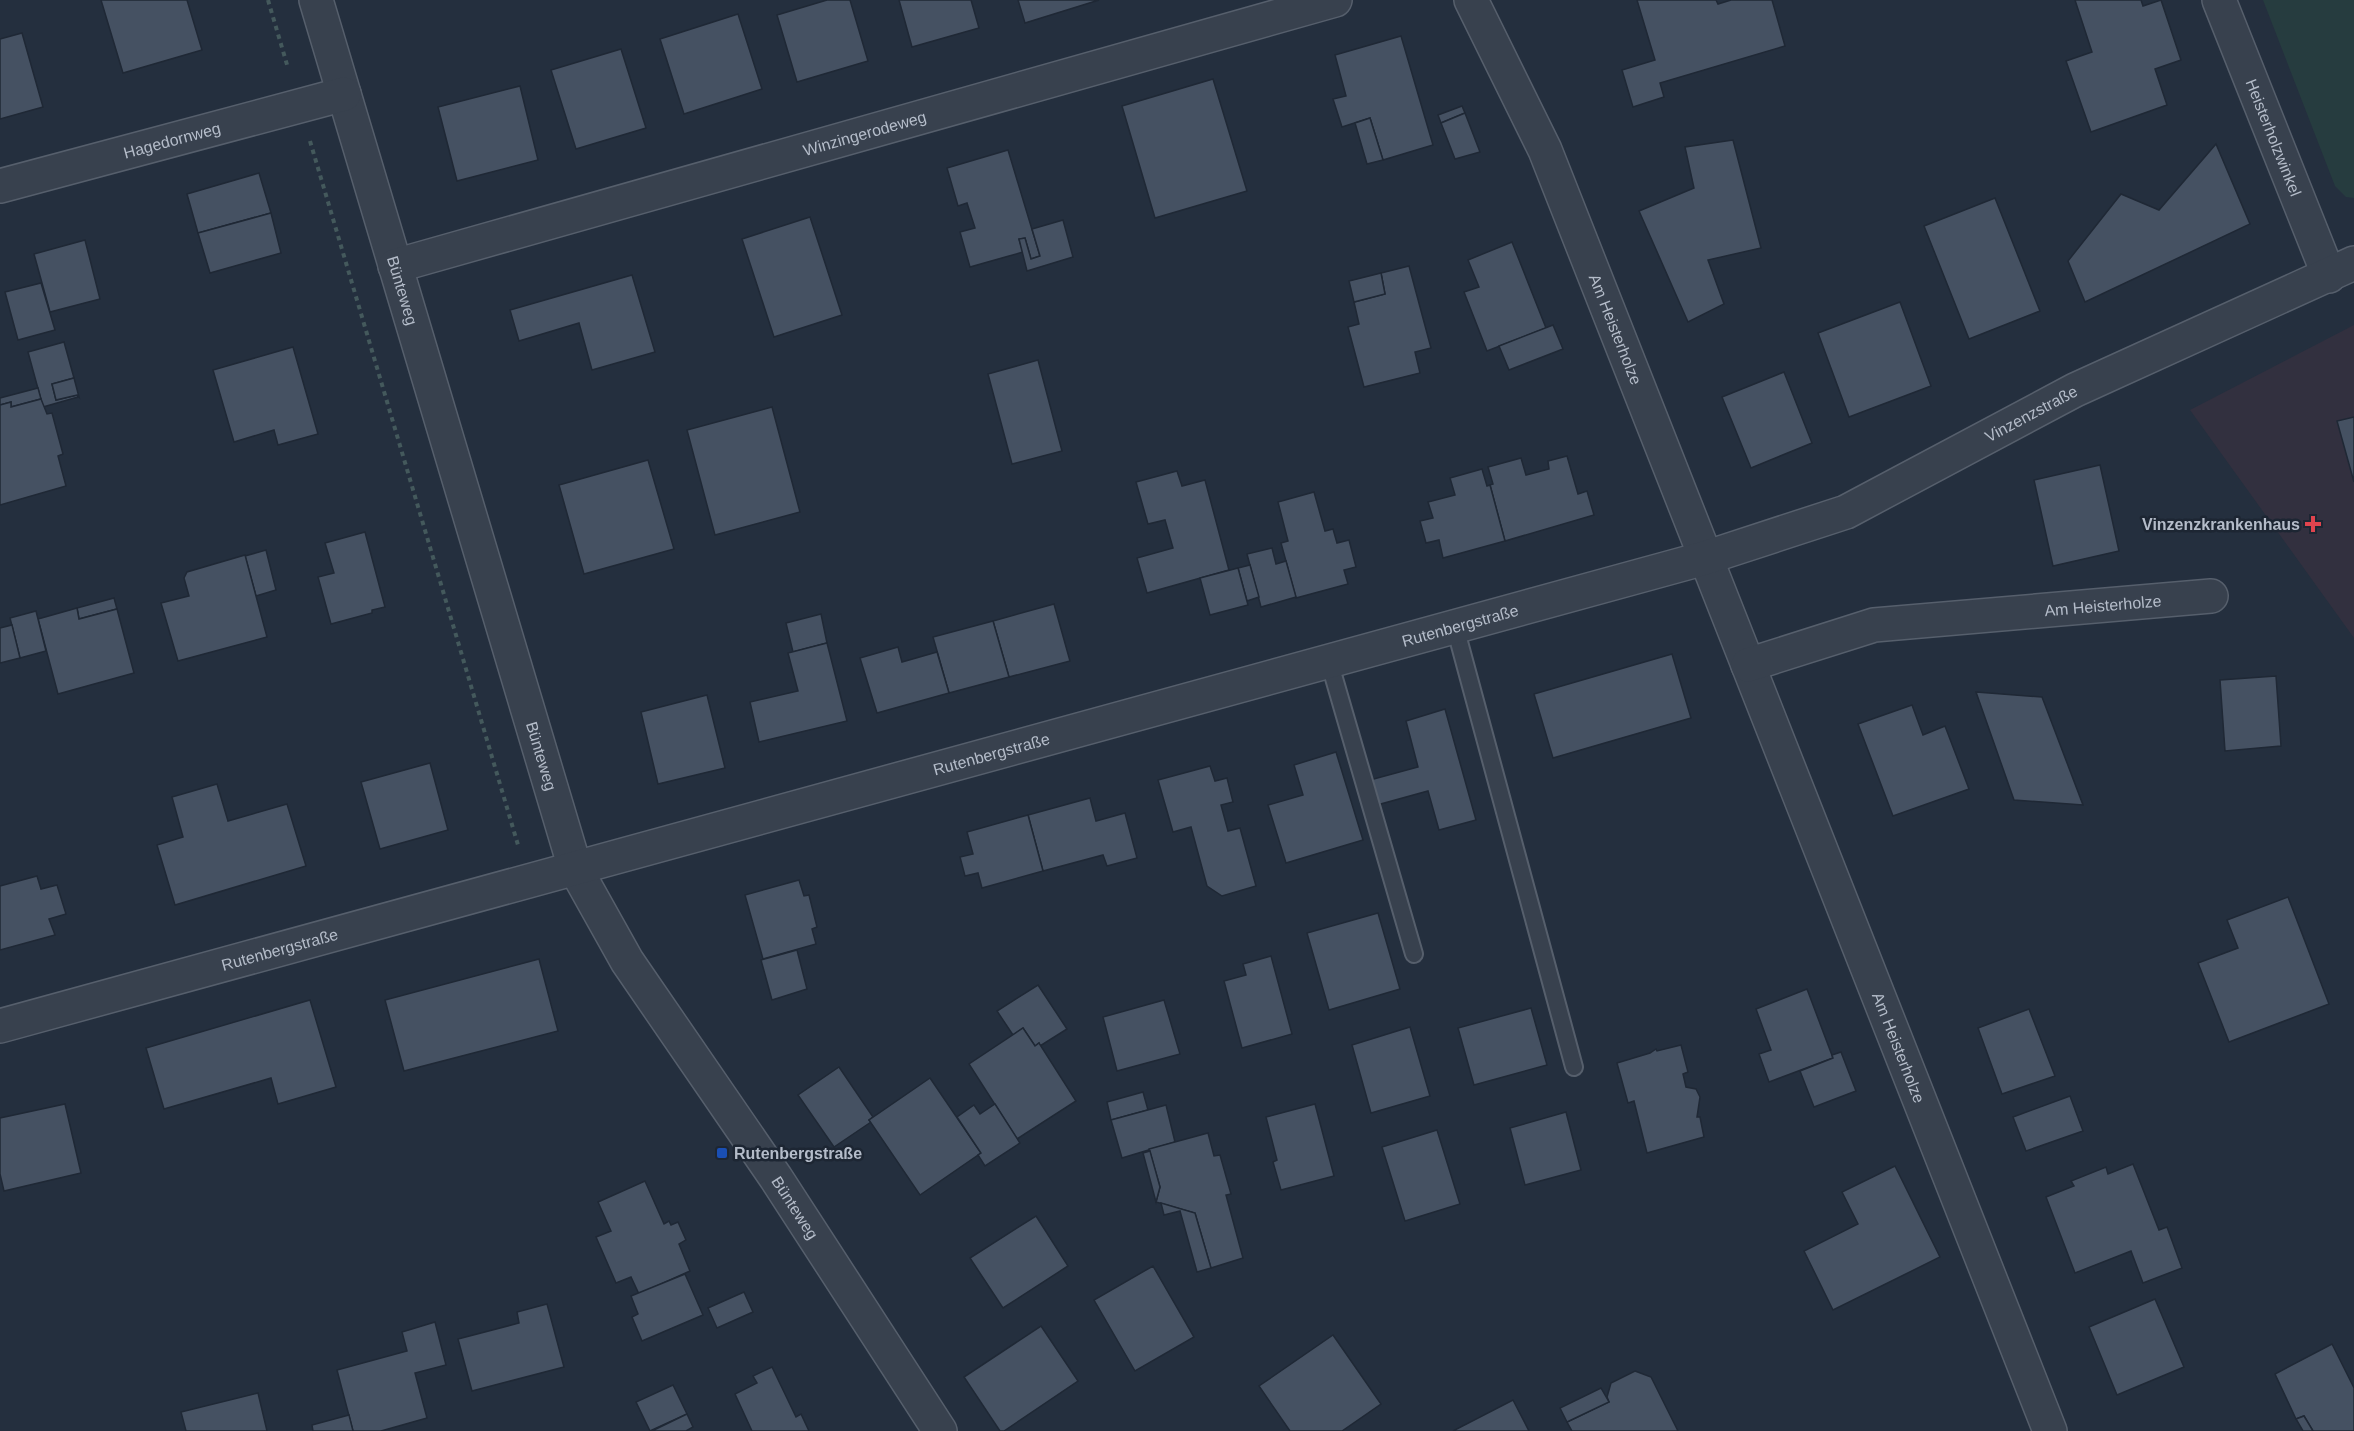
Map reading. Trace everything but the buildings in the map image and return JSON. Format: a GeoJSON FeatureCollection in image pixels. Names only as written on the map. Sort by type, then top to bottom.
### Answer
{"type":"FeatureCollection","features":[{"type":"Feature","properties":{"kind":"street","name":"Bünteweg"},"geometry":{"type":"LineString","coordinates":[[316,0],[575,868],[627,961],[776,1178],[940,1431]]}},
{"type":"Feature","properties":{"kind":"street","name":"Winzingerodeweg"},"geometry":{"type":"LineString","coordinates":[[395,266],[1335,0]]}},
{"type":"Feature","properties":{"kind":"street","name":"Am Heisterholze"},"geometry":{"type":"LineString","coordinates":[[1471,0],[1545,150],[2050,1431]]}},
{"type":"Feature","properties":{"kind":"street","name":"Heisterholzwinkel"},"geometry":{"type":"LineString","coordinates":[[2219,0],[2341,270]]}},
{"type":"Feature","properties":{"kind":"street","name":"Hagedornweg"},"geometry":{"type":"LineString","coordinates":[[0,186],[344,94]]}},
{"type":"Feature","properties":{"kind":"street","name":"Vinzenzstraße"},"geometry":{"type":"LineString","coordinates":[[1705,558],[1846,512],[2075,390],[2341,270]]}},
{"type":"Feature","properties":{"kind":"street","name":"Rutenbergstraße"},"geometry":{"type":"LineString","coordinates":[[0,1026],[1705,558]]}},
{"type":"Feature","properties":{"kind":"street","name":"Am Heisterholze"},"geometry":{"type":"LineString","coordinates":[[1748,665],[1874,625],[2211,596]]}},
{"type":"Feature","properties":{"kind":"lane"},"geometry":{"type":"LineString","coordinates":[[1455,627],[1574,1067]]}},
{"type":"Feature","properties":{"kind":"lane"},"geometry":{"type":"LineString","coordinates":[[1329,661],[1414,954]]}},
{"type":"Feature","properties":{"kind":"path"},"geometry":{"type":"LineString","coordinates":[[268,0],[517,843],[532,879]]}},
{"type":"Feature","properties":{"kind":"shaded area","name":"Vinzenzkrankenhaus"},"geometry":{"type":"Polygon","coordinates":[[[2354,325],[2354,638],[2190,410],[2354,325]]]}},
{"type":"Feature","properties":{"kind":"green space"},"geometry":{"type":"Polygon","coordinates":[[[2263,0],[2354,0],[2354,198],[2346,197],[2335,186],[2263,0]]]}},
{"type":"Feature","properties":{"kind":"place","name":"Vinzenzkrankenhaus"},"geometry":{"type":"Point","coordinates":[2313,524]}},
{"type":"Feature","properties":{"kind":"place","name":"Rutenbergstraße"},"geometry":{"type":"Point","coordinates":[722,1153]}}]}
